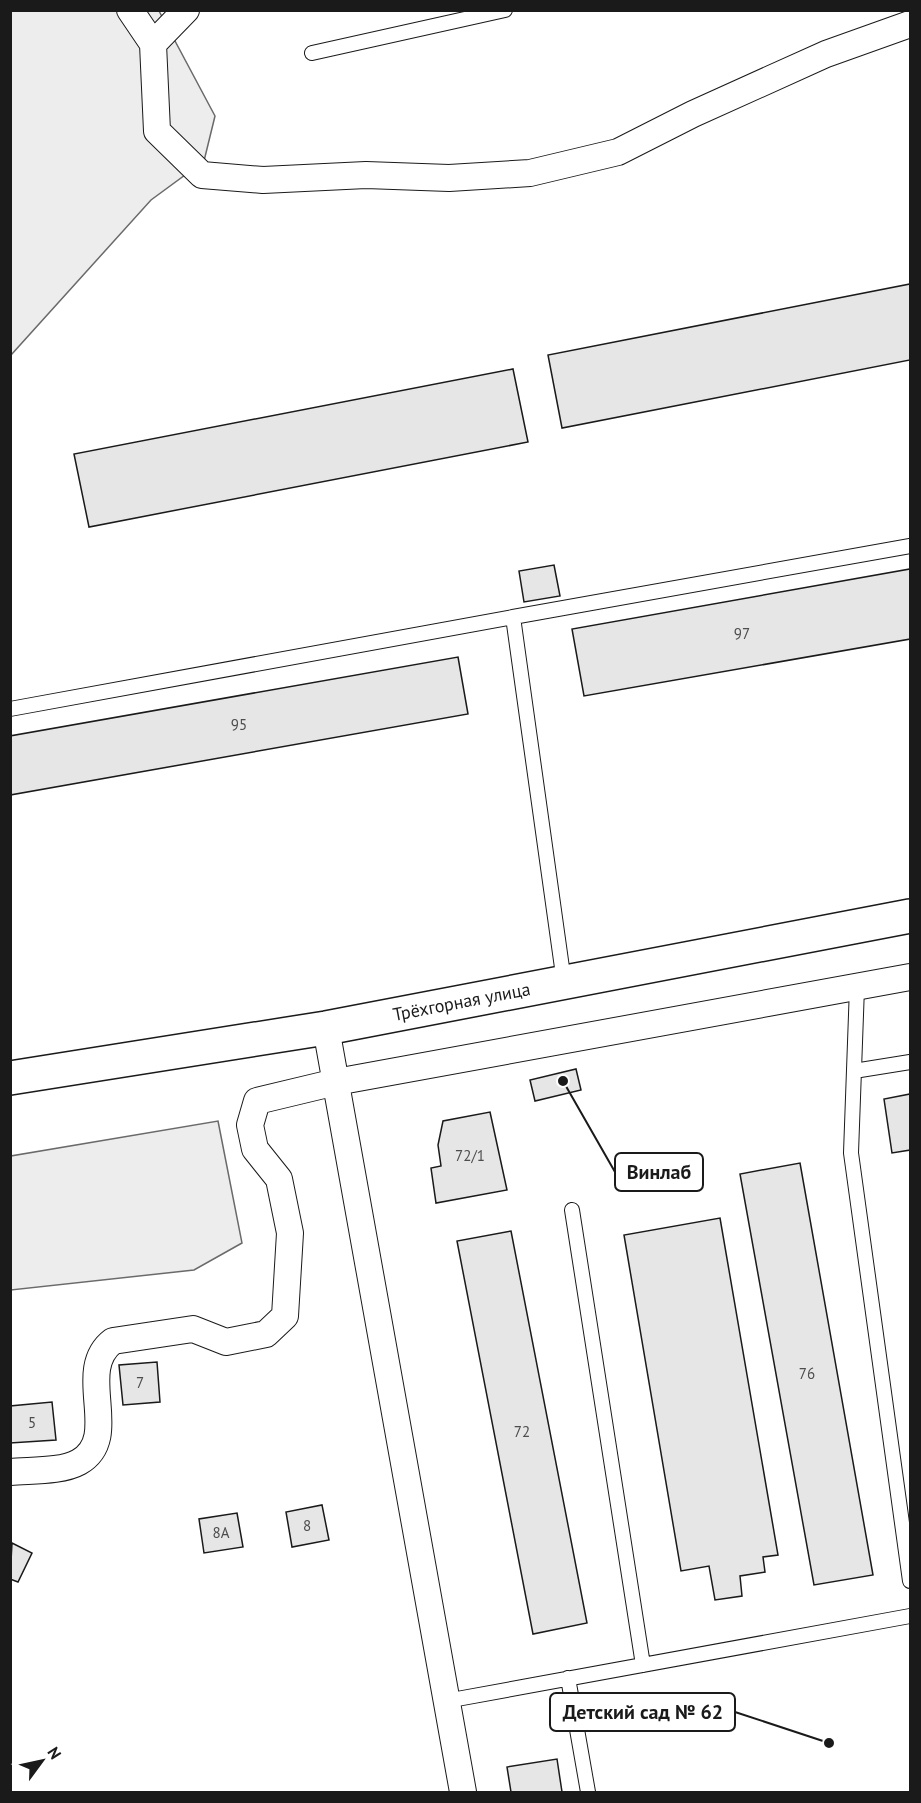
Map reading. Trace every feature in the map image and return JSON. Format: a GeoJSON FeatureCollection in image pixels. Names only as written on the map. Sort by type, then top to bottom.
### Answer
{"type":"FeatureCollection","features":[{"type":"Feature","properties":{"kind":"main road","name":"Трёхгорная улица"},"geometry":{"type":"LineString","coordinates":[[10,1078],[326,1028],[910,916]]}},
{"type":"Feature","properties":{"kind":"street"},"geometry":{"type":"LineString","coordinates":[[130,10],[153,44],[157,131],[202,175],[263,180],[366,175],[449,178],[530,173],[618,152],[693,114],[826,54],[910,24]]}},
{"type":"Feature","properties":{"kind":"street"},"geometry":{"type":"LineString","coordinates":[[153,44],[186,10]]}},
{"type":"Feature","properties":{"kind":"street"},"geometry":{"type":"LineString","coordinates":[[10,1472],[66,1466],[90,1454],[98,1439],[96,1365],[103,1348],[113,1341],[122,1337],[193,1329],[226,1342],[266,1334],[285,1316],[290,1233],[279,1179],[255,1149],[250,1125],[257,1101],[336,1082],[910,977]]}},
{"type":"Feature","properties":{"kind":"street"},"geometry":{"type":"LineString","coordinates":[[326,1028],[463,1792]]}},
{"type":"Feature","properties":{"kind":"lane"},"geometry":{"type":"LineString","coordinates":[[312,53],[505,10]]}},
{"type":"Feature","properties":{"kind":"lane"},"geometry":{"type":"LineString","coordinates":[[10,709],[910,546]]}},
{"type":"Feature","properties":{"kind":"lane"},"geometry":{"type":"LineString","coordinates":[[513,617],[564,982]]}},
{"type":"Feature","properties":{"kind":"lane"},"geometry":{"type":"LineString","coordinates":[[857,987],[851,1153],[910,1581]]}},
{"type":"Feature","properties":{"kind":"lane"},"geometry":{"type":"LineString","coordinates":[[854,1071],[910,1062]]}},
{"type":"Feature","properties":{"kind":"lane"},"geometry":{"type":"LineString","coordinates":[[572,1210],[643,1665]]}},
{"type":"Feature","properties":{"kind":"lane"},"geometry":{"type":"LineString","coordinates":[[446,1701],[910,1616]]}},
{"type":"Feature","properties":{"kind":"lane"},"geometry":{"type":"LineString","coordinates":[[568,1678],[588,1792]]}},
{"type":"Feature","properties":{"kind":"shaded area"},"geometry":{"type":"Polygon","coordinates":[[[11,11],[159,11],[215,116],[204,161],[151,200],[11,355],[11,11]]]}},
{"type":"Feature","properties":{"kind":"shaded area"},"geometry":{"type":"Polygon","coordinates":[[[218,1121],[242,1243],[194,1270],[11,1290],[11,1156],[218,1121]]]}},
{"type":"Feature","properties":{"kind":"building"},"geometry":{"type":"Polygon","coordinates":[[[910,284],[910,360],[562,428],[548,355],[910,284]]]}},
{"type":"Feature","properties":{"kind":"building"},"geometry":{"type":"Polygon","coordinates":[[[513,369],[528,442],[89,527],[74,454],[513,369]]]}},
{"type":"Feature","properties":{"kind":"building"},"geometry":{"type":"Polygon","coordinates":[[[554,565],[560,596],[524,602],[519,571],[554,565]]]}},
{"type":"Feature","properties":{"kind":"building"},"geometry":{"type":"Polygon","coordinates":[[[910,569],[910,639],[584,696],[572,629],[910,569]]]}},
{"type":"Feature","properties":{"kind":"building"},"geometry":{"type":"Polygon","coordinates":[[[458,657],[468,714],[10,795],[10,736],[458,657]]]}},
{"type":"Feature","properties":{"kind":"building"},"geometry":{"type":"Polygon","coordinates":[[[576,1069],[581,1090],[535,1101],[530,1080],[576,1069]]]}},
{"type":"Feature","properties":{"kind":"building"},"geometry":{"type":"Polygon","coordinates":[[[910,1094],[910,1150],[892,1153],[884,1099],[910,1094]]]}},
{"type":"Feature","properties":{"kind":"building"},"geometry":{"type":"Polygon","coordinates":[[[490,1112],[507,1190],[436,1203],[431,1168],[441,1166],[438,1145],[443,1121],[490,1112]]]}},
{"type":"Feature","properties":{"kind":"building"},"geometry":{"type":"Polygon","coordinates":[[[800,1163],[873,1575],[814,1585],[740,1174],[800,1163]]]}},
{"type":"Feature","properties":{"kind":"building"},"geometry":{"type":"Polygon","coordinates":[[[720,1218],[778,1555],[763,1557],[765,1572],[740,1576],[742,1596],[715,1600],[709,1566],[681,1571],[624,1235],[720,1218]]]}},
{"type":"Feature","properties":{"kind":"building"},"geometry":{"type":"Polygon","coordinates":[[[511,1231],[587,1623],[533,1634],[457,1241],[511,1231]]]}},
{"type":"Feature","properties":{"kind":"building"},"geometry":{"type":"Polygon","coordinates":[[[157,1362],[160,1402],[123,1405],[119,1365],[157,1362]]]}},
{"type":"Feature","properties":{"kind":"building"},"geometry":{"type":"Polygon","coordinates":[[[52,1402],[56,1440],[10,1443],[10,1406],[52,1402]]]}},
{"type":"Feature","properties":{"kind":"building"},"geometry":{"type":"Polygon","coordinates":[[[322,1505],[329,1540],[292,1547],[286,1512],[322,1505]]]}},
{"type":"Feature","properties":{"kind":"building"},"geometry":{"type":"Polygon","coordinates":[[[237,1513],[243,1547],[204,1553],[199,1519],[237,1513]]]}},
{"type":"Feature","properties":{"kind":"building"},"geometry":{"type":"Polygon","coordinates":[[[12,1543],[32,1553],[18,1582],[10,1579],[12,1543]]]}},
{"type":"Feature","properties":{"kind":"building"},"geometry":{"type":"Polygon","coordinates":[[[557,1759],[562,1792],[511,1792],[507,1767],[557,1759]]]}},
{"type":"Feature","properties":{"kind":"place","name":"Винлаб"},"geometry":{"type":"Point","coordinates":[563,1081]}},
{"type":"Feature","properties":{"kind":"place","name":"Детский сад № 62"},"geometry":{"type":"Point","coordinates":[829,1743]}}]}
